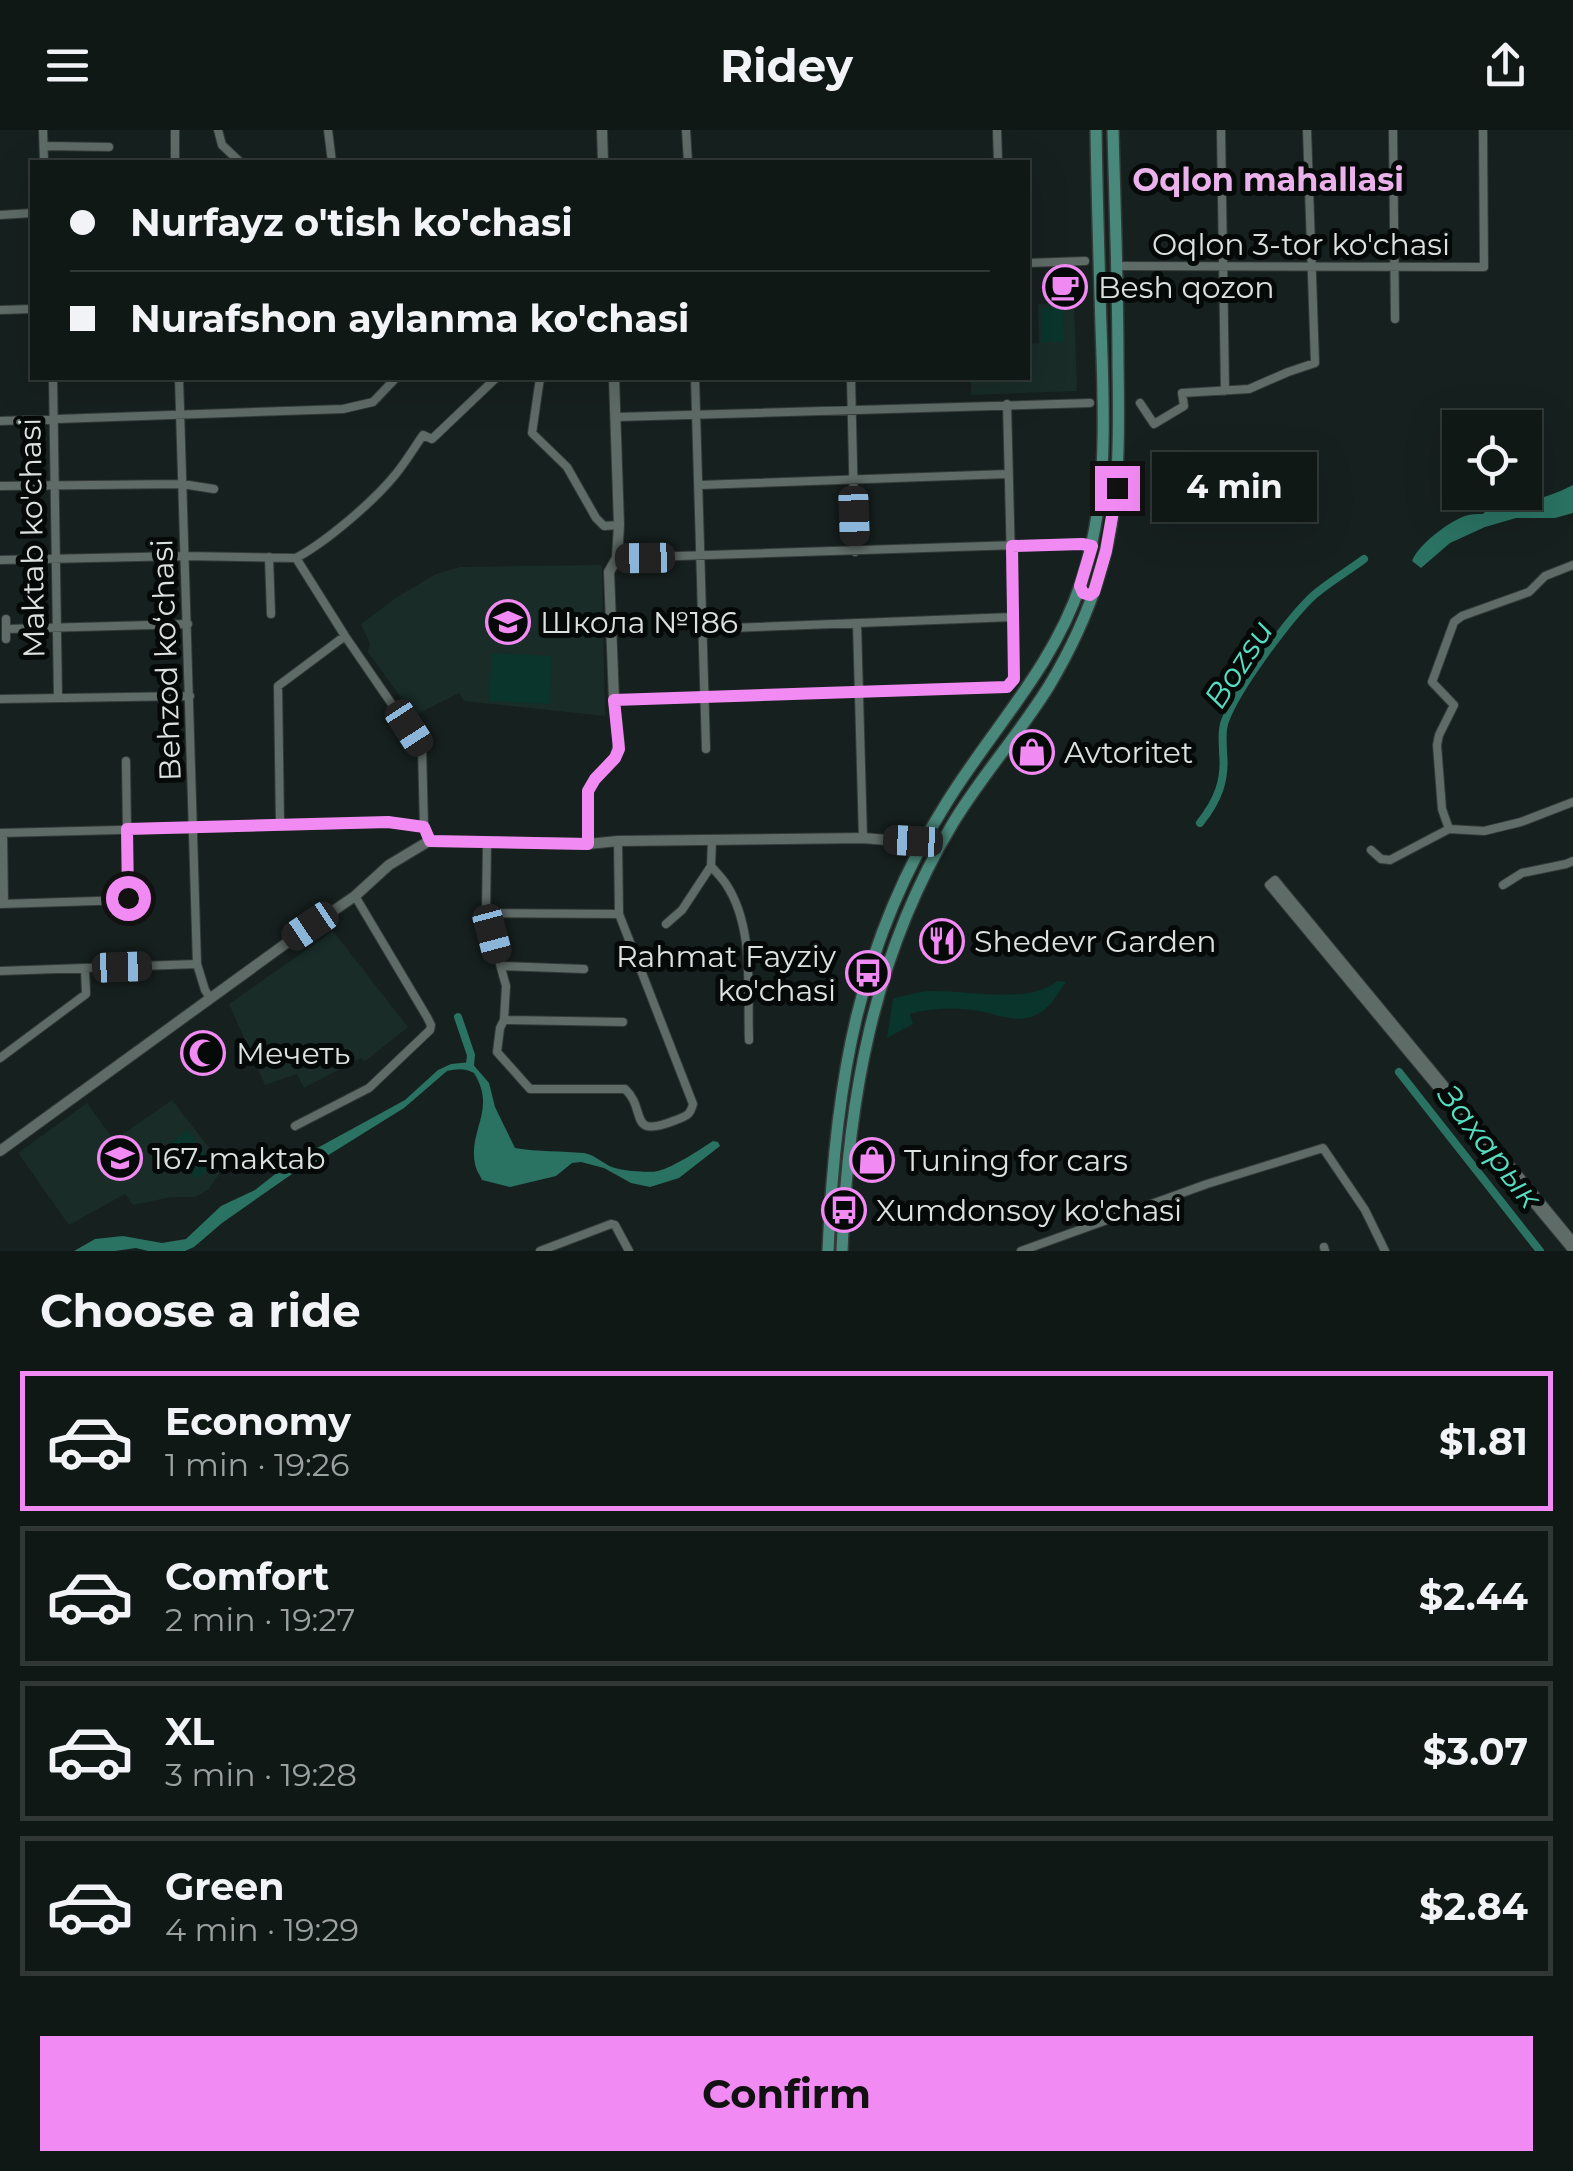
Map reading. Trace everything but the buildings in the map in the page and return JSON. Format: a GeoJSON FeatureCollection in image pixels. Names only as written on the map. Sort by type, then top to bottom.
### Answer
{"type":"FeatureCollection","features":[{"type":"Feature","properties":{"kind":"main road"},"geometry":{"type":"LineString","coordinates":[[828,1251],[832,1162],[850,1036],[891,909],[923,843],[980,753],[1048,658],[1065,626],[1092,546],[1102,487],[1105,432],[1096,130]]}},
{"type":"Feature","properties":{"kind":"main road"},"geometry":{"type":"LineString","coordinates":[[842,1251],[846,1162],[858,1074],[900,929],[940,844],[1061,666],[1094,592],[1106,551],[1118,479],[1118,266],[1113,130]]}},
{"type":"Feature","properties":{"kind":"main road"},"geometry":{"type":"LineString","coordinates":[[1080,586],[1085,594],[1094,592]]}},
{"type":"Feature","properties":{"kind":"main road"},"geometry":{"type":"LineString","coordinates":[[1048,658],[1056,658],[1061,666]]}},
{"type":"Feature","properties":{"kind":"main road"},"geometry":{"type":"LineString","coordinates":[[861,993],[868,1001],[877,998]]}},
{"type":"Feature","properties":{"kind":"main road"},"geometry":{"type":"LineString","coordinates":[[832,1162],[840,1158],[846,1162]]}},
{"type":"Feature","properties":{"kind":"street"},"geometry":{"type":"LineString","coordinates":[[43,130],[44,160]]}},
{"type":"Feature","properties":{"kind":"street"},"geometry":{"type":"LineString","coordinates":[[175,160],[176,130]]}},
{"type":"Feature","properties":{"kind":"street"},"geometry":{"type":"LineString","coordinates":[[218,130],[222,144],[238,160]]}},
{"type":"Feature","properties":{"kind":"street"},"geometry":{"type":"LineString","coordinates":[[328,130],[332,160]]}},
{"type":"Feature","properties":{"kind":"street"},"geometry":{"type":"LineString","coordinates":[[602,130],[603,160]]}},
{"type":"Feature","properties":{"kind":"street"},"geometry":{"type":"LineString","coordinates":[[686,130],[688,160]]}},
{"type":"Feature","properties":{"kind":"street"},"geometry":{"type":"LineString","coordinates":[[997,130],[998,160]]}},
{"type":"Feature","properties":{"kind":"street"},"geometry":{"type":"LineString","coordinates":[[1220,130],[1225,391]]}},
{"type":"Feature","properties":{"kind":"street"},"geometry":{"type":"LineString","coordinates":[[1140,403],[1154,424],[1184,406],[1182,393],[1248,389],[1316,363],[1307,130]]}},
{"type":"Feature","properties":{"kind":"street"},"geometry":{"type":"LineString","coordinates":[[1394,130],[1396,319]]}},
{"type":"Feature","properties":{"kind":"street","name":"Oqlon 3-tor ko'chasi"},"geometry":{"type":"LineString","coordinates":[[1118,266],[1484,266],[1483,130]]}},
{"type":"Feature","properties":{"kind":"street"},"geometry":{"type":"LineString","coordinates":[[44,146],[109,147]]}},
{"type":"Feature","properties":{"kind":"street"},"geometry":{"type":"LineString","coordinates":[[0,215],[30,214]]}},
{"type":"Feature","properties":{"kind":"street"},"geometry":{"type":"LineString","coordinates":[[1030,263],[1085,261]]}},
{"type":"Feature","properties":{"kind":"street"},"geometry":{"type":"LineString","coordinates":[[0,310],[30,310]]}},
{"type":"Feature","properties":{"kind":"street","name":"Maktab ko'chasi"},"geometry":{"type":"LineString","coordinates":[[53,380],[58,698]]}},
{"type":"Feature","properties":{"kind":"street","name":"Behzod ko‘chasi"},"geometry":{"type":"LineString","coordinates":[[179,380],[197,964],[210,998]]}},
{"type":"Feature","properties":{"kind":"street"},"geometry":{"type":"LineString","coordinates":[[0,421],[343,409],[376,400],[392,380]]}},
{"type":"Feature","properties":{"kind":"street"},"geometry":{"type":"LineString","coordinates":[[0,560],[296,558],[366,504],[394,476],[423,435],[432,439],[494,380]]}},
{"type":"Feature","properties":{"kind":"street"},"geometry":{"type":"LineString","coordinates":[[540,380],[532,433],[567,467],[596,518],[604,526],[618,526]]}},
{"type":"Feature","properties":{"kind":"street"},"geometry":{"type":"LineString","coordinates":[[588,844],[588,791],[619,749],[609,572],[617,558],[618,526],[614,380]]}},
{"type":"Feature","properties":{"kind":"street"},"geometry":{"type":"LineString","coordinates":[[694,380],[706,749]]}},
{"type":"Feature","properties":{"kind":"street"},"geometry":{"type":"LineString","coordinates":[[851,380],[855,552]]}},
{"type":"Feature","properties":{"kind":"street"},"geometry":{"type":"LineString","coordinates":[[617,417],[1090,403]]}},
{"type":"Feature","properties":{"kind":"street"},"geometry":{"type":"LineString","coordinates":[[614,700],[1007,687],[1014,679],[1006,404]]}},
{"type":"Feature","properties":{"kind":"street"},"geometry":{"type":"LineString","coordinates":[[699,484],[1008,474]]}},
{"type":"Feature","properties":{"kind":"street"},"geometry":{"type":"LineString","coordinates":[[0,486],[182,484],[214,488]]}},
{"type":"Feature","properties":{"kind":"street"},"geometry":{"type":"LineString","coordinates":[[617,558],[1092,546]]}},
{"type":"Feature","properties":{"kind":"street"},"geometry":{"type":"LineString","coordinates":[[269,557],[271,614]]}},
{"type":"Feature","properties":{"kind":"street"},"geometry":{"type":"LineString","coordinates":[[296,558],[422,748],[424,827],[430,841]]}},
{"type":"Feature","properties":{"kind":"street"},"geometry":{"type":"LineString","coordinates":[[1449,830],[1442,809],[1437,745],[1454,706],[1436,688],[1432,678],[1451,625],[1462,616],[1529,592],[1545,576],[1573,566]]}},
{"type":"Feature","properties":{"kind":"street"},"geometry":{"type":"LineString","coordinates":[[703,629],[1012,617]]}},
{"type":"Feature","properties":{"kind":"street"},"geometry":{"type":"LineString","coordinates":[[6,639],[6,624],[188,624]]}},
{"type":"Feature","properties":{"kind":"street"},"geometry":{"type":"LineString","coordinates":[[858,624],[864,838]]}},
{"type":"Feature","properties":{"kind":"street"},"geometry":{"type":"LineString","coordinates":[[280,824],[278,686],[345,636]]}},
{"type":"Feature","properties":{"kind":"street"},"geometry":{"type":"LineString","coordinates":[[0,699],[190,696]]}},
{"type":"Feature","properties":{"kind":"street"},"geometry":{"type":"LineString","coordinates":[[126,761],[127,829],[128,900],[2,904],[2,833],[127,829],[194,827],[280,824],[388,822],[424,827]]}},
{"type":"Feature","properties":{"kind":"street"},"geometry":{"type":"LineString","coordinates":[[1370,850],[1381,860],[1390,860],[1449,830],[1484,831],[1573,802]]}},
{"type":"Feature","properties":{"kind":"street"},"geometry":{"type":"LineString","coordinates":[[0,1151],[355,896],[389,866],[430,841],[588,844],[618,840],[864,838],[923,843]]}},
{"type":"Feature","properties":{"kind":"street"},"geometry":{"type":"LineString","coordinates":[[487,843],[486,913],[506,986],[497,1052],[527,1088],[625,1089],[630,1092],[640,1122],[658,1128],[686,1116],[693,1104],[620,914],[618,840]]}},
{"type":"Feature","properties":{"kind":"street"},"geometry":{"type":"LineString","coordinates":[[666,924],[682,910],[710,866],[712,840]]}},
{"type":"Feature","properties":{"kind":"street"},"geometry":{"type":"LineString","coordinates":[[1503,885],[1522,873],[1573,861]]}},
{"type":"Feature","properties":{"kind":"street"},"geometry":{"type":"LineString","coordinates":[[710,866],[726,885],[745,935],[750,1040]]}},
{"type":"Feature","properties":{"kind":"street"},"geometry":{"type":"LineString","coordinates":[[1573,1241],[1275,880],[1269,885],[1573,1251]]}},
{"type":"Feature","properties":{"kind":"street"},"geometry":{"type":"LineString","coordinates":[[296,1126],[368,1088],[430,1030],[431,1025],[355,896]]}},
{"type":"Feature","properties":{"kind":"street"},"geometry":{"type":"LineString","coordinates":[[486,913],[620,914]]}},
{"type":"Feature","properties":{"kind":"street"},"geometry":{"type":"LineString","coordinates":[[0,970],[197,964]]}},
{"type":"Feature","properties":{"kind":"street"},"geometry":{"type":"LineString","coordinates":[[502,966],[584,968]]}},
{"type":"Feature","properties":{"kind":"street"},"geometry":{"type":"LineString","coordinates":[[0,1058],[86,994],[84,968]]}},
{"type":"Feature","properties":{"kind":"street"},"geometry":{"type":"LineString","coordinates":[[504,1020],[623,1022]]}},
{"type":"Feature","properties":{"kind":"street"},"geometry":{"type":"LineString","coordinates":[[1021,1251],[1207,1184],[1322,1148],[1365,1210],[1381,1250]]}},
{"type":"Feature","properties":{"kind":"street"},"geometry":{"type":"LineString","coordinates":[[540,1251],[611,1224],[615,1224],[629,1251]]}},
{"type":"Feature","properties":{"kind":"shaded area"},"geometry":{"type":"Polygon","coordinates":[[[1074,303],[1077,391],[971,395],[971,380],[1030,380],[1030,344],[1039,343],[1038,304],[1074,303]]]}},
{"type":"Feature","properties":{"kind":"shaded area"},"geometry":{"type":"Polygon","coordinates":[[[1063,307],[1064,342],[1042,342],[1042,308],[1063,307]]]}},
{"type":"Feature","properties":{"kind":"shaded area"},"geometry":{"type":"Polygon","coordinates":[[[1573,485],[1573,513],[1555,518],[1516,518],[1485,527],[1450,543],[1421,568],[1412,561],[1427,541],[1458,519],[1487,510],[1542,510],[1542,497],[1573,485]]]}},
{"type":"Feature","properties":{"kind":"shaded area","name":"Школа №186"},"geometry":{"type":"Polygon","coordinates":[[[602,565],[605,716],[464,701],[459,693],[414,716],[368,652],[370,644],[361,624],[436,574],[460,567],[602,565]]]}},
{"type":"Feature","properties":{"kind":"shaded area"},"geometry":{"type":"Polygon","coordinates":[[[492,653],[552,656],[549,704],[489,701],[492,653]]]}},
{"type":"Feature","properties":{"kind":"shaded area"},"geometry":{"type":"Polygon","coordinates":[[[333,931],[408,1027],[364,1062],[361,1058],[304,1088],[297,1074],[265,1085],[229,1004],[333,931]]]}},
{"type":"Feature","properties":{"kind":"shaded area"},"geometry":{"type":"Polygon","coordinates":[[[1057,981],[1066,982],[1048,1006],[1034,1016],[1018,1019],[965,1009],[925,1011],[910,1014],[913,1024],[887,1038],[893,998],[932,991],[1031,993],[1057,981]]]}},
{"type":"Feature","properties":{"kind":"shaded area"},"geometry":{"type":"Polygon","coordinates":[[[471,1062],[489,1083],[495,1107],[515,1148],[584,1153],[614,1168],[650,1172],[671,1166],[713,1141],[720,1146],[679,1178],[650,1187],[581,1162],[572,1163],[556,1176],[510,1187],[482,1180],[474,1152],[483,1109],[480,1086],[474,1073],[451,1070],[404,1108],[292,1174],[194,1247],[185,1251],[74,1251],[95,1239],[123,1236],[162,1243],[186,1239],[221,1206],[255,1190],[288,1164],[405,1100],[438,1070],[471,1062]]]}},
{"type":"Feature","properties":{"kind":"shaded area","name":"167-maktab"},"geometry":{"type":"Polygon","coordinates":[[[172,1100],[222,1164],[208,1190],[195,1197],[133,1205],[125,1194],[69,1225],[18,1153],[87,1103],[114,1140],[172,1100]]]}},
{"type":"Feature","properties":{"kind":"shaded area"},"geometry":{"type":"Polygon","coordinates":[[[188,1130],[214,1166],[196,1179],[170,1143],[188,1130]]]}},
{"type":"Feature","properties":{"kind":"waterway","name":"Bozsu"},"geometry":{"type":"LineString","coordinates":[[1200,823],[1219,789],[1224,725],[1240,691],[1303,606],[1364,559]]}},
{"type":"Feature","properties":{"kind":"waterway"},"geometry":{"type":"LineString","coordinates":[[458,1017],[471,1055],[470,1065]]}},
{"type":"Feature","properties":{"kind":"waterway","name":"Захарык"},"geometry":{"type":"LineString","coordinates":[[1399,1072],[1540,1251]]}},
{"type":"Feature","properties":{"kind":"place","name":"Besh qozon"},"geometry":{"type":"Point","coordinates":[1065,287]}},
{"type":"Feature","properties":{"kind":"place","name":"Школа №186"},"geometry":{"type":"Point","coordinates":[508,622]}},
{"type":"Feature","properties":{"kind":"place","name":"Avtoritet"},"geometry":{"type":"Point","coordinates":[1032,752]}},
{"type":"Feature","properties":{"kind":"place","name":"Shedevr Garden"},"geometry":{"type":"Point","coordinates":[942,941]}},
{"type":"Feature","properties":{"kind":"place","name":"Rahmat Fayziy ko'chasi"},"geometry":{"type":"Point","coordinates":[868,973]}},
{"type":"Feature","properties":{"kind":"place","name":"Мечеть"},"geometry":{"type":"Point","coordinates":[203,1053]}},
{"type":"Feature","properties":{"kind":"place","name":"167-maktab"},"geometry":{"type":"Point","coordinates":[120,1158]}},
{"type":"Feature","properties":{"kind":"place","name":"Tuning for cars"},"geometry":{"type":"Point","coordinates":[872,1160]}},
{"type":"Feature","properties":{"kind":"place","name":"Xumdonsoy ko'chasi"},"geometry":{"type":"Point","coordinates":[844,1210]}},
{"type":"Feature","properties":{"kind":"district","name":"Oqlon mahallasi"},"geometry":{"type":"Point","coordinates":[1268,179]}},
{"type":"Feature","properties":{"kind":"route"},"geometry":{"type":"LineString","coordinates":[[128,898],[127,829],[388,822],[424,827],[430,841],[588,844],[588,791],[619,749],[614,700],[1007,687],[1014,679],[1012,546],[1092,546],[1080,586],[1083,593],[1090,595],[1106,551],[1117,488]]}}]}
